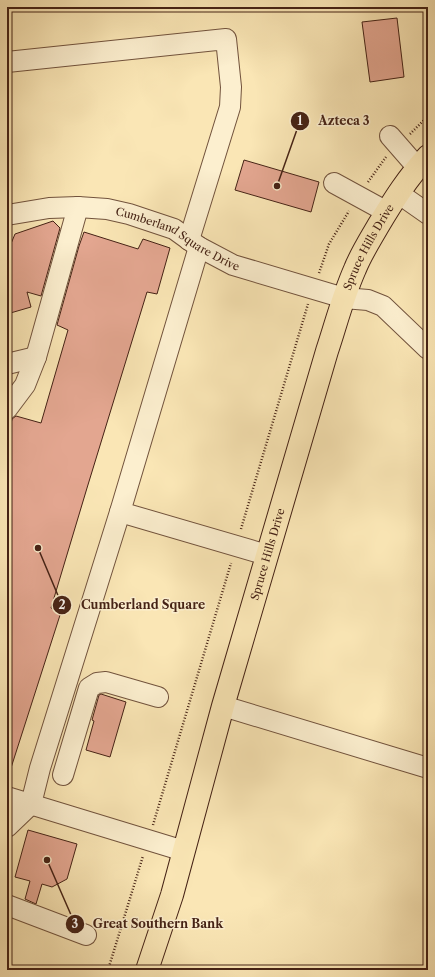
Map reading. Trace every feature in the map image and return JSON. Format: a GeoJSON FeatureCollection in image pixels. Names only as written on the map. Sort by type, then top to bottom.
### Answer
{"type":"FeatureCollection","features":[{"type":"Feature","properties":{"kind":"main road","name":"Spruce Hills Drive"},"geometry":{"type":"LineString","coordinates":[[147,970],[172,895],[223,706],[327,351],[344,298],[354,269],[364,249],[398,193],[423,162]]}},
{"type":"Feature","properties":{"kind":"street"},"geometry":{"type":"LineString","coordinates":[[7,62],[226,39],[232,86],[230,107],[120,512],[40,768],[31,804],[7,827]]}},
{"type":"Feature","properties":{"kind":"street"},"geometry":{"type":"LineString","coordinates":[[390,136],[423,162]]}},
{"type":"Feature","properties":{"kind":"street"},"geometry":{"type":"LineString","coordinates":[[334,183],[387,212]]}},
{"type":"Feature","properties":{"kind":"street"},"geometry":{"type":"LineString","coordinates":[[398,193],[428,214]]}},
{"type":"Feature","properties":{"kind":"street"},"geometry":{"type":"LineString","coordinates":[[7,409],[25,385],[36,357],[78,207]]}},
{"type":"Feature","properties":{"kind":"street","name":"Cumberland Square Drive"},"geometry":{"type":"LineString","coordinates":[[7,215],[49,208],[78,207],[107,209],[128,214],[174,229],[194,243],[233,264],[344,298],[368,300],[383,306],[428,349]]}},
{"type":"Feature","properties":{"kind":"street"},"geometry":{"type":"LineString","coordinates":[[7,364],[36,357]]}},
{"type":"Feature","properties":{"kind":"street"},"geometry":{"type":"LineString","coordinates":[[120,512],[267,555]]}},
{"type":"Feature","properties":{"kind":"street"},"geometry":{"type":"LineString","coordinates":[[63,775],[89,688],[97,683],[106,682],[158,697]]}},
{"type":"Feature","properties":{"kind":"street"},"geometry":{"type":"LineString","coordinates":[[223,706],[428,768]]}},
{"type":"Feature","properties":{"kind":"street"},"geometry":{"type":"LineString","coordinates":[[7,797],[184,851]]}},
{"type":"Feature","properties":{"kind":"street"},"geometry":{"type":"LineString","coordinates":[[7,905],[86,935]]}},
{"type":"Feature","properties":{"kind":"building"},"geometry":{"type":"Polygon","coordinates":[[[397,18],[404,77],[370,82],[362,22],[397,18]]]}},
{"type":"Feature","properties":{"kind":"building"},"geometry":{"type":"Polygon","coordinates":[[[244,160],[319,182],[311,212],[235,190],[244,160]]]}},
{"type":"Feature","properties":{"kind":"building"},"geometry":{"type":"Polygon","coordinates":[[[53,221],[60,228],[41,296],[27,292],[31,307],[7,314],[7,247],[10,246],[15,234],[53,221]]]}},
{"type":"Feature","properties":{"kind":"building"},"geometry":{"type":"Polygon","coordinates":[[[84,232],[138,249],[143,239],[170,248],[157,294],[147,292],[87,488],[51,608],[61,612],[10,771],[7,770],[7,445],[12,419],[16,416],[41,423],[68,330],[57,325],[84,232]]]}},
{"type":"Feature","properties":{"kind":"building"},"geometry":{"type":"Polygon","coordinates":[[[101,694],[126,702],[110,757],[86,750],[94,721],[92,720],[99,695],[101,694]]]}},
{"type":"Feature","properties":{"kind":"building"},"geometry":{"type":"Polygon","coordinates":[[[28,830],[77,844],[67,879],[52,887],[42,884],[36,904],[25,899],[30,881],[15,877],[28,830]]]}},
{"type":"Feature","properties":{"kind":"place","name":"Azteca 3"},"geometry":{"type":"Point","coordinates":[277,186]}},
{"type":"Feature","properties":{"kind":"place","name":"Cumberland Square"},"geometry":{"type":"Point","coordinates":[38,548]}},
{"type":"Feature","properties":{"kind":"place","name":"Great Southern Bank"},"geometry":{"type":"Point","coordinates":[47,860]}}]}
